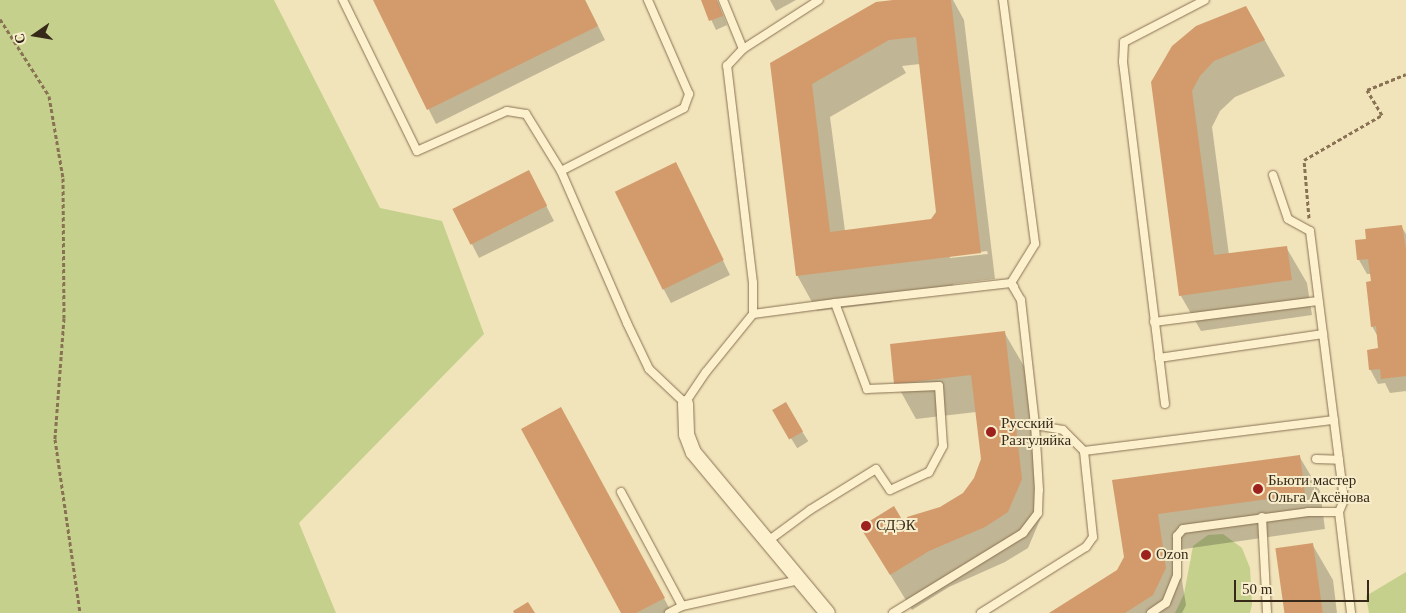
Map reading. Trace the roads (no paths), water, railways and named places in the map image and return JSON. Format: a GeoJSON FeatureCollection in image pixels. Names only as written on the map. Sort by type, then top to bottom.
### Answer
{"type":"FeatureCollection","features":[{"type":"Feature","properties":{"kind":"street"},"geometry":{"type":"LineString","coordinates":[[685,403],[686,434],[693,452],[827,613]]}},
{"type":"Feature","properties":{"kind":"lane"},"geometry":{"type":"LineString","coordinates":[[343,0],[417,151],[508,111],[526,114],[561,171],[649,369],[685,403],[706,372],[753,314],[753,283],[727,66],[743,49],[819,0]]}},
{"type":"Feature","properties":{"kind":"lane"},"geometry":{"type":"LineString","coordinates":[[561,171],[684,108],[689,94],[648,0]]}},
{"type":"Feature","properties":{"kind":"lane"},"geometry":{"type":"LineString","coordinates":[[724,0],[743,49]]}},
{"type":"Feature","properties":{"kind":"lane"},"geometry":{"type":"LineString","coordinates":[[1003,0],[1035,244],[1011,283]]}},
{"type":"Feature","properties":{"kind":"lane"},"geometry":{"type":"LineString","coordinates":[[1165,404],[1124,62],[1124,42],[1205,0]]}},
{"type":"Feature","properties":{"kind":"lane"},"geometry":{"type":"LineString","coordinates":[[1273,175],[1288,218],[1310,231],[1344,500],[1339,512],[1351,613]]}},
{"type":"Feature","properties":{"kind":"lane"},"geometry":{"type":"LineString","coordinates":[[753,314],[1011,283]]}},
{"type":"Feature","properties":{"kind":"lane"},"geometry":{"type":"LineString","coordinates":[[893,613],[1023,533],[1038,513],[1039,490],[1035,424],[1021,300],[1011,283]]}},
{"type":"Feature","properties":{"kind":"lane"},"geometry":{"type":"LineString","coordinates":[[1154,322],[1318,301]]}},
{"type":"Feature","properties":{"kind":"lane"},"geometry":{"type":"LineString","coordinates":[[768,541],[810,510],[876,469],[890,490],[929,472],[943,446],[939,386],[867,389],[835,303]]}},
{"type":"Feature","properties":{"kind":"lane"},"geometry":{"type":"LineString","coordinates":[[1159,358],[1323,334]]}},
{"type":"Feature","properties":{"kind":"lane"},"geometry":{"type":"LineString","coordinates":[[1084,451],[1334,420]]}},
{"type":"Feature","properties":{"kind":"lane"},"geometry":{"type":"LineString","coordinates":[[981,613],[1086,547],[1093,537],[1084,451],[1064,430],[1035,424]]}},
{"type":"Feature","properties":{"kind":"lane"},"geometry":{"type":"LineString","coordinates":[[1316,459],[1339,460]]}},
{"type":"Feature","properties":{"kind":"lane"},"geometry":{"type":"LineString","coordinates":[[621,492],[682,606]]}},
{"type":"Feature","properties":{"kind":"lane"},"geometry":{"type":"LineString","coordinates":[[1151,613],[1166,604],[1177,576],[1179,532],[1262,517],[1308,512],[1339,512]]}},
{"type":"Feature","properties":{"kind":"lane"},"geometry":{"type":"LineString","coordinates":[[1262,517],[1267,613]]}},
{"type":"Feature","properties":{"kind":"lane"},"geometry":{"type":"LineString","coordinates":[[669,613],[682,606],[799,580]]}},
{"type":"Feature","properties":{"kind":"place","name":"Русский Разгуляйка"},"geometry":{"type":"Point","coordinates":[991,432]}},
{"type":"Feature","properties":{"kind":"place","name":"Бьюти мастер Oльга Аксёнова"},"geometry":{"type":"Point","coordinates":[1258,489]}},
{"type":"Feature","properties":{"kind":"place","name":"СДЭК"},"geometry":{"type":"Point","coordinates":[866,526]}},
{"type":"Feature","properties":{"kind":"place","name":"Ozon"},"geometry":{"type":"Point","coordinates":[1146,555]}}]}
